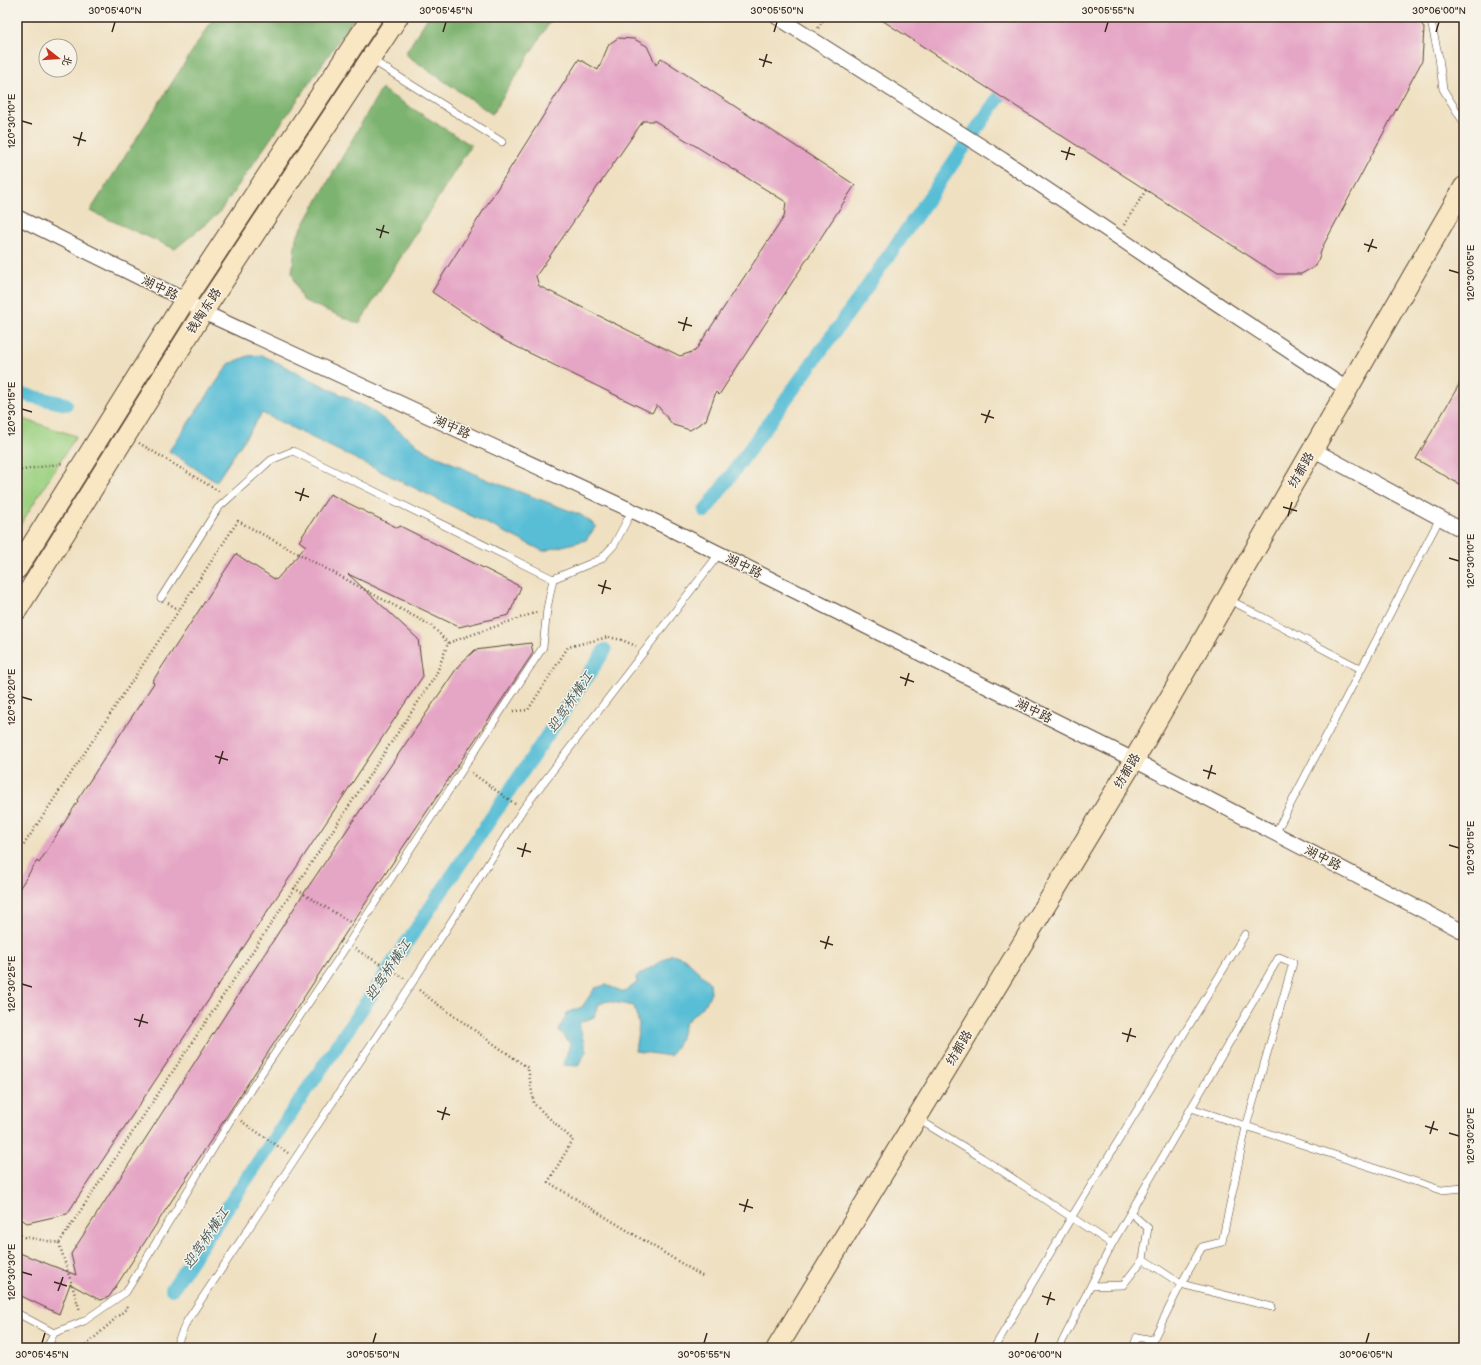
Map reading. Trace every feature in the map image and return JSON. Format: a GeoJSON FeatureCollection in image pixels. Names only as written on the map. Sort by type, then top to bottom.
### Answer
{"type":"FeatureCollection","features":[{"type":"Feature","properties":{"kind":"street","name":"钱陶东路"},"geometry":{"type":"LineString","coordinates":[[17,569],[185,300],[372,17]]}},
{"type":"Feature","properties":{"kind":"street","name":"钱陶东路"},"geometry":{"type":"LineString","coordinates":[[17,610],[203,312],[398,17]]}},
{"type":"Feature","properties":{"kind":"street"},"geometry":{"type":"LineString","coordinates":[[777,17],[1002,160],[1347,389]]}},
{"type":"Feature","properties":{"kind":"street","name":"纺都路"},"geometry":{"type":"LineString","coordinates":[[777,1348],[1134,760],[1464,187]]}},
{"type":"Feature","properties":{"kind":"street","name":"湖中路"},"geometry":{"type":"LineString","coordinates":[[17,218],[185,300],[203,312],[632,511],[1134,760],[1464,932]]}},
{"type":"Feature","properties":{"kind":"street"},"geometry":{"type":"LineString","coordinates":[[1312,449],[1464,531]]}},
{"type":"Feature","properties":{"kind":"lane"},"geometry":{"type":"LineString","coordinates":[[1430,17],[1439,58],[1443,89],[1464,123]]}},
{"type":"Feature","properties":{"kind":"lane"},"geometry":{"type":"LineString","coordinates":[[370,59],[502,142]]}},
{"type":"Feature","properties":{"kind":"lane"},"geometry":{"type":"LineString","coordinates":[[161,598],[218,508],[271,460],[293,451],[553,579],[601,559],[614,545],[632,511]]}},
{"type":"Feature","properties":{"kind":"lane"},"geometry":{"type":"LineString","coordinates":[[1275,834],[1440,518]]}},
{"type":"Feature","properties":{"kind":"lane"},"geometry":{"type":"LineString","coordinates":[[176,1348],[187,1321],[412,983],[523,809],[719,554]]}},
{"type":"Feature","properties":{"kind":"lane"},"geometry":{"type":"LineString","coordinates":[[47,1348],[54,1333],[84,1321],[126,1292],[233,1116],[543,647],[547,609],[553,579]]}},
{"type":"Feature","properties":{"kind":"lane"},"geometry":{"type":"LineString","coordinates":[[1227,598],[1361,669]]}},
{"type":"Feature","properties":{"kind":"lane"},"geometry":{"type":"LineString","coordinates":[[994,1348],[1070,1218],[1245,934]]}},
{"type":"Feature","properties":{"kind":"lane"},"geometry":{"type":"LineString","coordinates":[[1059,1348],[1112,1244],[1279,957],[1293,963],[1246,1127],[1222,1242],[1202,1247],[1181,1284],[1153,1340],[1137,1337],[1133,1348]]}},
{"type":"Feature","properties":{"kind":"lane"},"geometry":{"type":"LineString","coordinates":[[1191,1108],[1441,1190],[1464,1188]]}},
{"type":"Feature","properties":{"kind":"lane"},"geometry":{"type":"LineString","coordinates":[[916,1118],[982,1158],[1070,1218],[1112,1244]]}},
{"type":"Feature","properties":{"kind":"lane"},"geometry":{"type":"LineString","coordinates":[[1091,1286],[1123,1285],[1143,1259],[1148,1228],[1131,1213]]}},
{"type":"Feature","properties":{"kind":"lane"},"geometry":{"type":"LineString","coordinates":[[1143,1259],[1181,1284],[1272,1307]]}},
{"type":"Feature","properties":{"kind":"lane"},"geometry":{"type":"LineString","coordinates":[[17,1313],[54,1333]]}},
{"type":"Feature","properties":{"kind":"path"},"geometry":{"type":"LineString","coordinates":[[1117,237],[1146,190]]}},
{"type":"Feature","properties":{"kind":"path"},"geometry":{"type":"LineString","coordinates":[[129,431],[229,498]]}},
{"type":"Feature","properties":{"kind":"path"},"geometry":{"type":"LineString","coordinates":[[17,471],[85,460]]}},
{"type":"Feature","properties":{"kind":"path"},"geometry":{"type":"LineString","coordinates":[[17,854],[238,521],[432,626],[448,643]]}},
{"type":"Feature","properties":{"kind":"path"},"geometry":{"type":"LineString","coordinates":[[59,1243],[436,674],[448,643],[547,609]]}},
{"type":"Feature","properties":{"kind":"path"},"geometry":{"type":"LineString","coordinates":[[500,712],[528,710],[568,647],[608,637],[622,640],[646,649]]}},
{"type":"Feature","properties":{"kind":"path"},"geometry":{"type":"LineString","coordinates":[[481,780],[512,801]]}},
{"type":"Feature","properties":{"kind":"path"},"geometry":{"type":"LineString","coordinates":[[294,888],[359,927]]}},
{"type":"Feature","properties":{"kind":"path"},"geometry":{"type":"LineString","coordinates":[[364,953],[412,983],[433,1001],[528,1068],[534,1104],[573,1140],[548,1182],[702,1276]]}},
{"type":"Feature","properties":{"kind":"path"},"geometry":{"type":"LineString","coordinates":[[247,1125],[295,1158]]}},
{"type":"Feature","properties":{"kind":"path"},"geometry":{"type":"LineString","coordinates":[[17,1233],[24,1237],[59,1243]]}},
{"type":"Feature","properties":{"kind":"path"},"geometry":{"type":"LineString","coordinates":[[59,1243],[84,1321]]}},
{"type":"Feature","properties":{"kind":"path"},"geometry":{"type":"LineString","coordinates":[[83,1348],[126,1308],[126,1292]]}},
{"type":"Feature","properties":{"kind":"green space"},"geometry":{"type":"Polygon","coordinates":[[[214,17],[355,17],[219,213],[175,249],[90,211],[214,17]]]}},
{"type":"Feature","properties":{"kind":"green space"},"geometry":{"type":"Polygon","coordinates":[[[428,17],[553,17],[492,114],[405,54],[428,17]]]}},
{"type":"Feature","properties":{"kind":"green space"},"geometry":{"type":"Polygon","coordinates":[[[381,89],[471,145],[359,324],[302,300],[292,273],[296,238],[381,89]]]}},
{"type":"Feature","properties":{"kind":"green space"},"geometry":{"type":"Polygon","coordinates":[[[17,417],[76,436],[17,530],[17,417]]]}},
{"type":"Feature","properties":{"kind":"water"},"geometry":{"type":"Polygon","coordinates":[[[262,355],[370,409],[424,450],[488,480],[581,515],[596,526],[586,540],[543,551],[262,413],[216,482],[169,451],[229,364],[248,356],[262,355]]]}},
{"type":"Feature","properties":{"kind":"water"},"geometry":{"type":"Polygon","coordinates":[[[672,954],[684,958],[710,983],[711,992],[706,1003],[685,1023],[680,1040],[670,1056],[635,1051],[639,1025],[634,1006],[607,1001],[598,1005],[594,1017],[579,1023],[586,1052],[578,1066],[563,1065],[570,1044],[559,1030],[567,1013],[582,1007],[595,988],[606,985],[624,992],[637,983],[636,977],[672,954]]]}},
{"type":"Feature","properties":{"kind":"building"},"geometry":{"type":"Polygon","coordinates":[[[877,17],[1418,17],[1424,28],[1422,61],[1323,246],[1316,266],[1301,274],[1277,274],[877,17]]]}},
{"type":"Feature","properties":{"kind":"building"},"geometry":{"type":"Polygon","coordinates":[[[618,38],[634,39],[647,46],[656,65],[661,58],[855,185],[719,395],[716,392],[706,420],[690,430],[673,425],[657,405],[652,413],[505,341],[432,292],[579,59],[598,70],[609,44],[618,38]],[[643,121],[536,276],[539,286],[680,356],[695,351],[784,217],[786,202],[655,121],[643,121]]]}},
{"type":"Feature","properties":{"kind":"building"},"geometry":{"type":"Polygon","coordinates":[[[1464,376],[1464,475],[1459,484],[1416,459],[1464,376]]]}},
{"type":"Feature","properties":{"kind":"building"},"geometry":{"type":"Polygon","coordinates":[[[330,494],[398,528],[400,526],[521,587],[509,615],[459,627],[348,574],[418,639],[423,676],[67,1214],[27,1223],[17,1216],[17,892],[37,861],[39,863],[78,801],[77,800],[154,683],[152,682],[236,554],[276,580],[306,546],[299,541],[330,494]]]}},
{"type":"Feature","properties":{"kind":"building"},"geometry":{"type":"Polygon","coordinates":[[[531,643],[533,653],[349,928],[109,1297],[100,1300],[70,1284],[59,1314],[17,1294],[17,1252],[76,1275],[71,1254],[300,899],[459,665],[475,650],[531,643]]]}},
{"type":"Feature","properties":{"kind":"waterway"},"geometry":{"type":"LineString","coordinates":[[705,511],[862,294],[1010,81]]}},
{"type":"Feature","properties":{"kind":"waterway"},"geometry":{"type":"LineString","coordinates":[[17,393],[66,404]]}},
{"type":"Feature","properties":{"kind":"waterway","name":"迎驾桥横江"},"geometry":{"type":"LineString","coordinates":[[172,1289],[605,650]]}}]}
